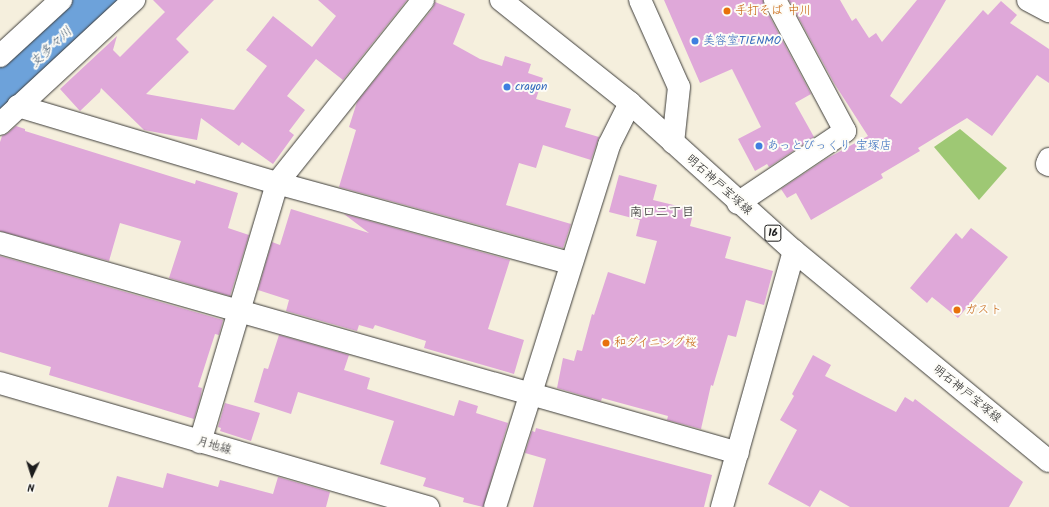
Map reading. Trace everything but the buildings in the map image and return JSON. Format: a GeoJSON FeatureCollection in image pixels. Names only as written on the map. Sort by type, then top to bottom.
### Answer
{"type":"FeatureCollection","features":[{"type":"Feature","properties":{"kind":"street"},"geometry":{"type":"LineString","coordinates":[[0,56],[61,0]]}},
{"type":"Feature","properties":{"kind":"street"},"geometry":{"type":"LineString","coordinates":[[0,124],[134,0]]}},
{"type":"Feature","properties":{"kind":"street"},"geometry":{"type":"LineString","coordinates":[[200,442],[277,183],[423,0]]}},
{"type":"Feature","properties":{"kind":"street","name":"明石神戸宝塚線"},"geometry":{"type":"LineString","coordinates":[[501,0],[630,103],[738,203],[794,251],[1049,461]]}},
{"type":"Feature","properties":{"kind":"street"},"geometry":{"type":"LineString","coordinates":[[640,0],[679,87],[673,143]]}},
{"type":"Feature","properties":{"kind":"street"},"geometry":{"type":"LineString","coordinates":[[738,203],[845,131],[775,0]]}},
{"type":"Feature","properties":{"kind":"street"},"geometry":{"type":"LineString","coordinates":[[1028,0],[1049,11]]}},
{"type":"Feature","properties":{"kind":"street"},"geometry":{"type":"LineString","coordinates":[[495,507],[570,263],[609,145],[630,103]]}},
{"type":"Feature","properties":{"kind":"street"},"geometry":{"type":"LineString","coordinates":[[18,106],[277,183],[570,263]]}},
{"type":"Feature","properties":{"kind":"street"},"geometry":{"type":"LineString","coordinates":[[1049,159],[1047,164],[1049,165]]}},
{"type":"Feature","properties":{"kind":"street"},"geometry":{"type":"LineString","coordinates":[[0,243],[738,453]]}},
{"type":"Feature","properties":{"kind":"street"},"geometry":{"type":"LineString","coordinates":[[722,507],[794,251]]}},
{"type":"Feature","properties":{"kind":"street","name":"月地線"},"geometry":{"type":"LineString","coordinates":[[0,383],[428,507]]}},
{"type":"Feature","properties":{"kind":"green space"},"geometry":{"type":"Polygon","coordinates":[[[960,129],[1007,168],[979,200],[934,147],[960,129]]]}},
{"type":"Feature","properties":{"kind":"waterway","name":"支多々川"},"geometry":{"type":"LineString","coordinates":[[0,96],[103,0]]}},
{"type":"Feature","properties":{"kind":"place","name":"手打そば 中川"},"geometry":{"type":"Point","coordinates":[727,11]}},
{"type":"Feature","properties":{"kind":"place","name":"美容室TIENMO"},"geometry":{"type":"Point","coordinates":[695,41]}},
{"type":"Feature","properties":{"kind":"place","name":"crayon"},"geometry":{"type":"Point","coordinates":[507,87]}},
{"type":"Feature","properties":{"kind":"place","name":"あっとびっくり 宝塚店"},"geometry":{"type":"Point","coordinates":[759,146]}},
{"type":"Feature","properties":{"kind":"place","name":"ガスト"},"geometry":{"type":"Point","coordinates":[957,310]}},
{"type":"Feature","properties":{"kind":"place","name":"和ダイニング桜"},"geometry":{"type":"Point","coordinates":[606,343]}},
{"type":"Feature","properties":{"kind":"district","name":"南口二丁目"},"geometry":{"type":"Point","coordinates":[662,213]}}]}
